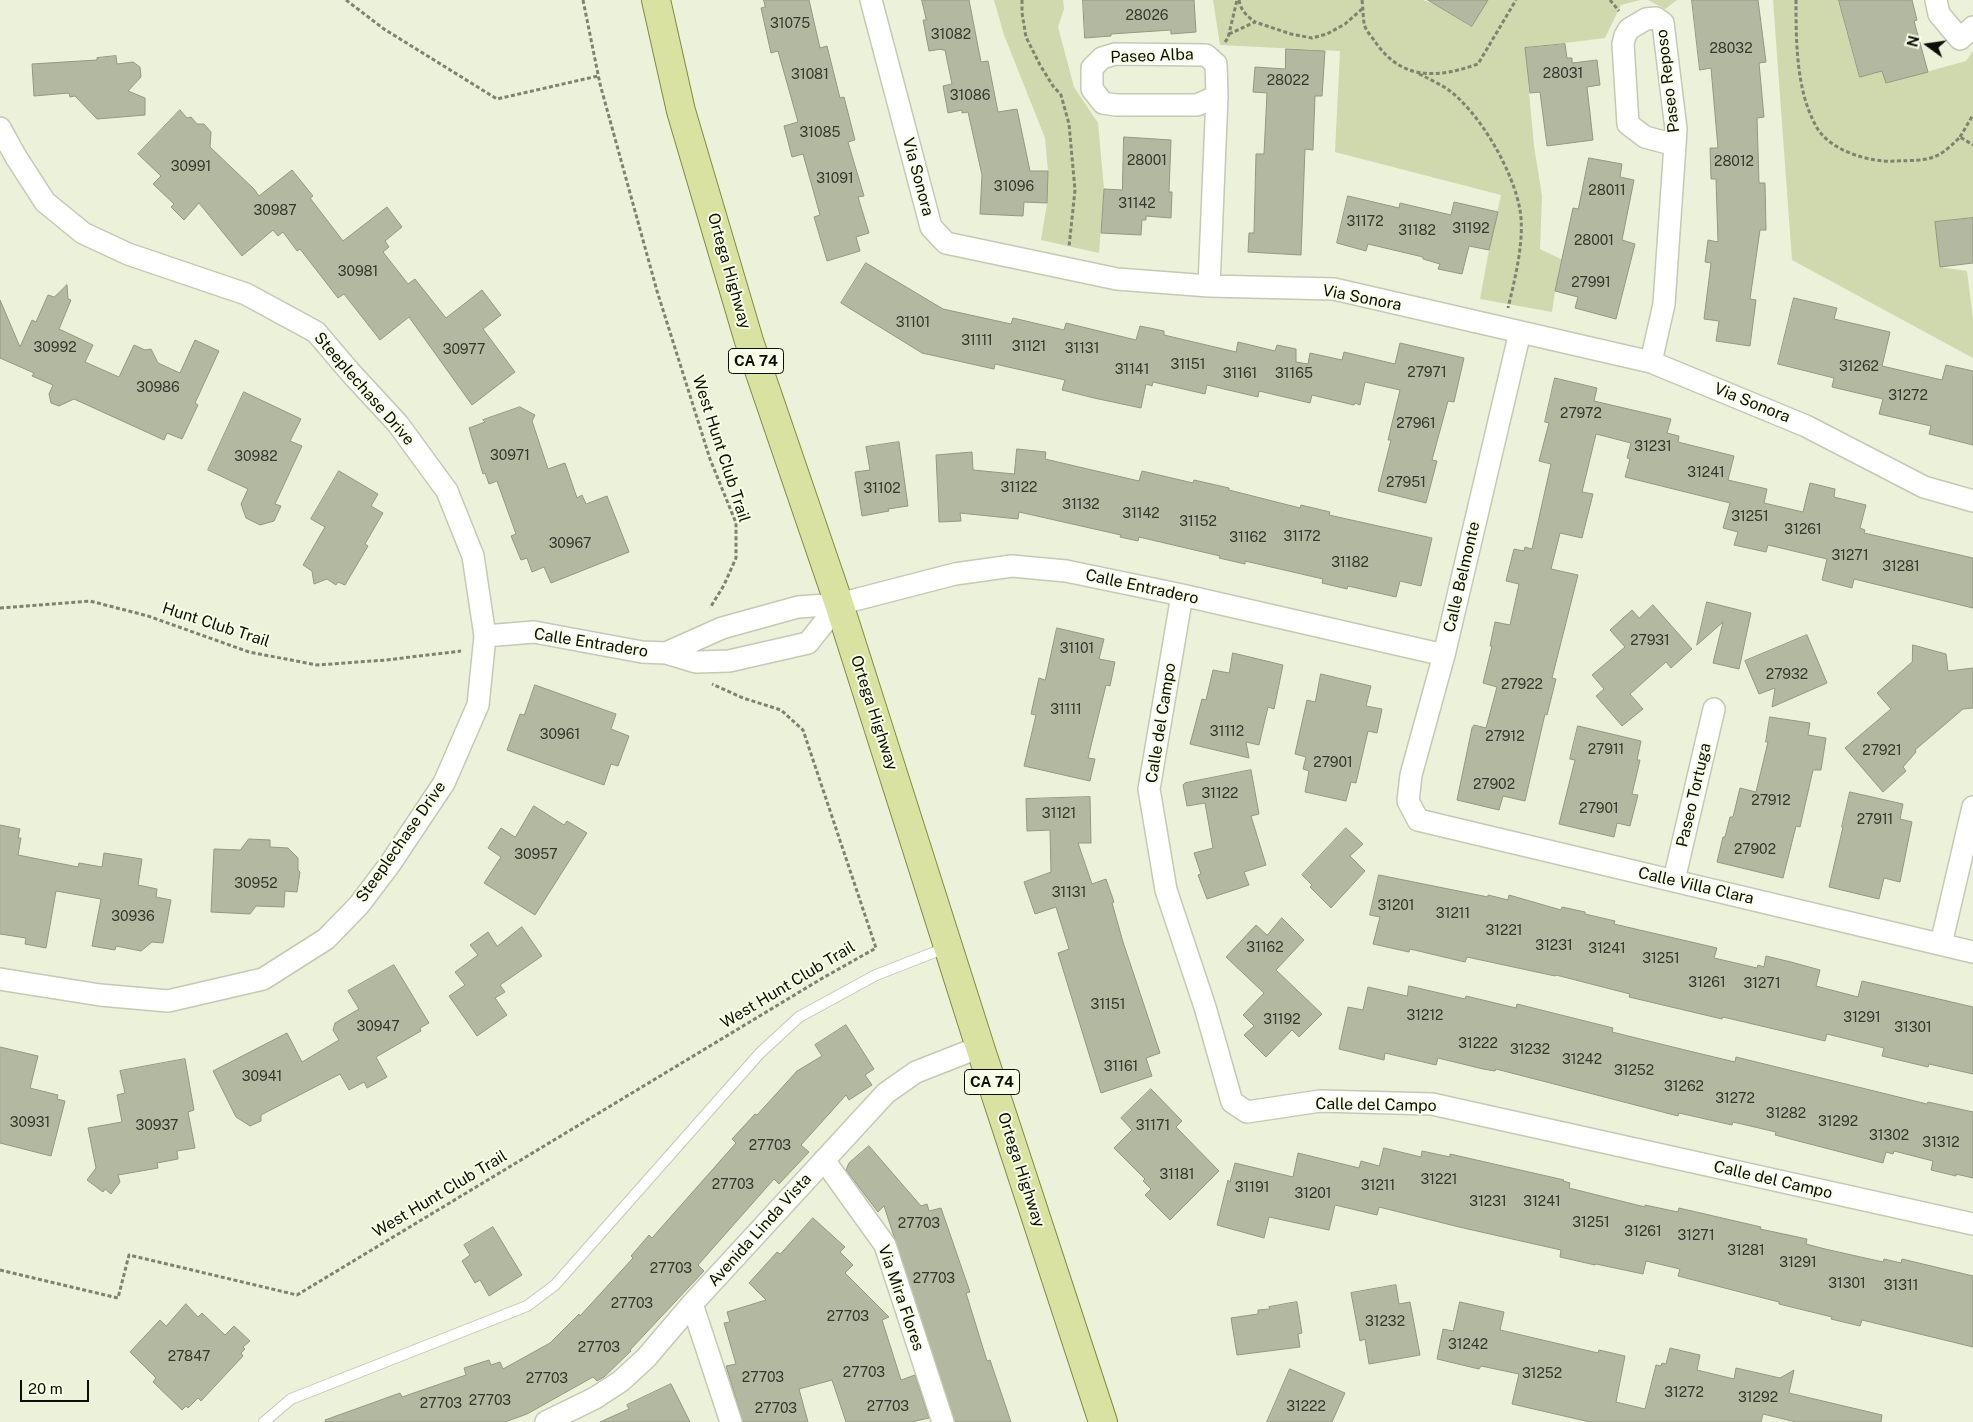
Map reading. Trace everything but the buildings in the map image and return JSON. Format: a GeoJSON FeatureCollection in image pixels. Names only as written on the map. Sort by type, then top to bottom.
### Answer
{"type":"FeatureCollection","features":[{"type":"Feature","properties":{"kind":"main road","name":"Ortega Highway"},"geometry":{"type":"LineString","coordinates":[[656,0],[681,111],[750,341],[839,604],[980,1047],[1103,1422]]}},
{"type":"Feature","properties":{"kind":"street","name":"Via Sonora"},"geometry":{"type":"LineString","coordinates":[[871,0],[931,227],[946,243],[1117,279],[1209,286],[1334,290],[1651,362],[1806,426],[1924,487],[1973,501]]}},
{"type":"Feature","properties":{"kind":"street"},"geometry":{"type":"LineString","coordinates":[[1936,0],[1938,14],[1960,39],[1973,27]]}},
{"type":"Feature","properties":{"kind":"street","name":"Paseo Reposo"},"geometry":{"type":"LineString","coordinates":[[1651,362],[1664,304],[1675,145],[1676,129],[1663,23],[1656,18],[1646,20],[1629,29],[1623,44],[1628,124],[1645,137],[1675,145]]}},
{"type":"Feature","properties":{"kind":"street","name":"Paseo Alba"},"geometry":{"type":"LineString","coordinates":[[1209,286],[1217,96],[1216,64],[1206,55],[1115,54],[1102,58],[1092,68],[1092,89],[1103,104],[1197,105],[1217,96]]}},
{"type":"Feature","properties":{"kind":"street","name":"Steeplechase Drive"},"geometry":{"type":"LineString","coordinates":[[0,128],[16,158],[45,202],[84,233],[128,254],[246,294],[316,332],[398,424],[446,491],[474,556],[485,641],[478,705],[444,783],[359,905],[326,939],[263,979],[168,1001],[100,995],[0,979]]}},
{"type":"Feature","properties":{"kind":"street","name":"Calle Belmonte"},"geometry":{"type":"LineString","coordinates":[[1418,820],[1408,800],[1411,775],[1444,655],[1511,330]]}},
{"type":"Feature","properties":{"kind":"street","name":"Calle Entradero"},"geometry":{"type":"LineString","coordinates":[[666,653],[714,622],[798,607],[839,604],[955,574],[1012,566],[1066,571],[1182,595],[1444,655]]}},
{"type":"Feature","properties":{"kind":"street","name":"Calle del Campo"},"geometry":{"type":"LineString","coordinates":[[1182,595],[1149,789],[1166,890],[1205,1007],[1232,1102],[1247,1112],[1320,1102],[1432,1104],[1973,1224]]}},
{"type":"Feature","properties":{"kind":"street","name":"Calle Entradero"},"geometry":{"type":"LineString","coordinates":[[485,641],[534,632],[642,652],[666,653],[696,662],[728,661],[808,643],[839,604]]}},
{"type":"Feature","properties":{"kind":"street"},"geometry":{"type":"LineString","coordinates":[[714,622],[728,661]]}},
{"type":"Feature","properties":{"kind":"street","name":"Paseo Tortuga"},"geometry":{"type":"LineString","coordinates":[[1674,880],[1714,709]]}},
{"type":"Feature","properties":{"kind":"street"},"geometry":{"type":"LineString","coordinates":[[1941,944],[1973,807]]}},
{"type":"Feature","properties":{"kind":"street","name":"Calle Villa Clara"},"geometry":{"type":"LineString","coordinates":[[1418,820],[1973,952]]}},
{"type":"Feature","properties":{"kind":"street","name":"Avenida Linda Vista"},"geometry":{"type":"LineString","coordinates":[[546,1422],[595,1398],[621,1381],[646,1358],[692,1304],[886,1093],[916,1072],[980,1047]]}},
{"type":"Feature","properties":{"kind":"street","name":"Via Mira Flores"},"geometry":{"type":"LineString","coordinates":[[824,1160],[885,1245],[943,1422]]}},
{"type":"Feature","properties":{"kind":"street"},"geometry":{"type":"LineString","coordinates":[[692,1304],[731,1422]]}},
{"type":"Feature","properties":{"kind":"lane"},"geometry":{"type":"LineString","coordinates":[[264,1422],[291,1399],[527,1306],[555,1285],[760,1053],[799,1017],[876,975],[949,947]]}},
{"type":"Feature","properties":{"kind":"path"},"geometry":{"type":"LineString","coordinates":[[346,0],[384,29],[497,99],[598,76]]}},
{"type":"Feature","properties":{"kind":"path","name":"West Hunt Club Trail"},"geometry":{"type":"LineString","coordinates":[[583,0],[598,76],[656,291],[710,459],[736,522],[736,558],[724,585],[714,622]]}},
{"type":"Feature","properties":{"kind":"path"},"geometry":{"type":"LineString","coordinates":[[1022,0],[1026,37],[1040,65],[1061,95],[1069,124],[1075,190],[1067,268]]}},
{"type":"Feature","properties":{"kind":"path"},"geometry":{"type":"LineString","coordinates":[[1238,0],[1247,16],[1255,22],[1291,34],[1312,38],[1326,34],[1345,24],[1363,8]]}},
{"type":"Feature","properties":{"kind":"path"},"geometry":{"type":"LineString","coordinates":[[1212,60],[1229,34],[1238,0]]}},
{"type":"Feature","properties":{"kind":"path"},"geometry":{"type":"LineString","coordinates":[[1362,0],[1364,26],[1380,48],[1400,67],[1419,74],[1446,89],[1469,110],[1487,134],[1505,167],[1520,210],[1520,240],[1514,284],[1511,330]]}},
{"type":"Feature","properties":{"kind":"path"},"geometry":{"type":"LineString","coordinates":[[1419,74],[1462,70],[1478,64],[1516,0]]}},
{"type":"Feature","properties":{"kind":"path"},"geometry":{"type":"LineString","coordinates":[[1796,0],[1797,56],[1808,106],[1817,128],[1835,145],[1860,157],[1884,162],[1935,158],[1949,149],[1960,137],[1973,115]]}},
{"type":"Feature","properties":{"kind":"path"},"geometry":{"type":"LineString","coordinates":[[1229,34],[1255,22]]}},
{"type":"Feature","properties":{"kind":"path"},"geometry":{"type":"LineString","coordinates":[[1960,137],[1973,144]]}},
{"type":"Feature","properties":{"kind":"path","name":"Hunt Club Trail"},"geometry":{"type":"LineString","coordinates":[[0,608],[90,601],[148,616],[249,652],[317,665],[386,660],[485,641]]}},
{"type":"Feature","properties":{"kind":"path","name":"West Hunt Club Trail"},"geometry":{"type":"LineString","coordinates":[[0,1270],[118,1298],[130,1255],[296,1295],[804,989],[876,948],[803,730],[781,710],[742,698],[710,684]]}},
{"type":"Feature","properties":{"kind":"green space"},"geometry":{"type":"Polygon","coordinates":[[[994,0],[1063,0],[1064,9],[1058,27],[1074,87],[1098,123],[1104,189],[1099,253],[1041,240],[1047,203],[1048,171],[1045,138],[1004,35],[994,0]]]}},
{"type":"Feature","properties":{"kind":"green space"},"geometry":{"type":"Polygon","coordinates":[[[1213,0],[1423,0],[1434,4],[1472,26],[1488,0],[1640,0],[1621,5],[1605,38],[1525,48],[1534,146],[1542,196],[1540,249],[1563,260],[1552,312],[1480,299],[1501,195],[1335,152],[1340,51],[1220,45],[1213,0]]]}},
{"type":"Feature","properties":{"kind":"green space"},"geometry":{"type":"Polygon","coordinates":[[[1648,0],[1677,0],[1665,9],[1648,0]]]}},
{"type":"Feature","properties":{"kind":"green space"},"geometry":{"type":"Polygon","coordinates":[[[1773,0],[1839,0],[1860,77],[1882,71],[1886,83],[1966,61],[1973,51],[1973,218],[1936,222],[1940,267],[1967,271],[1973,319],[1973,358],[1792,260],[1773,0]]]}}]}
